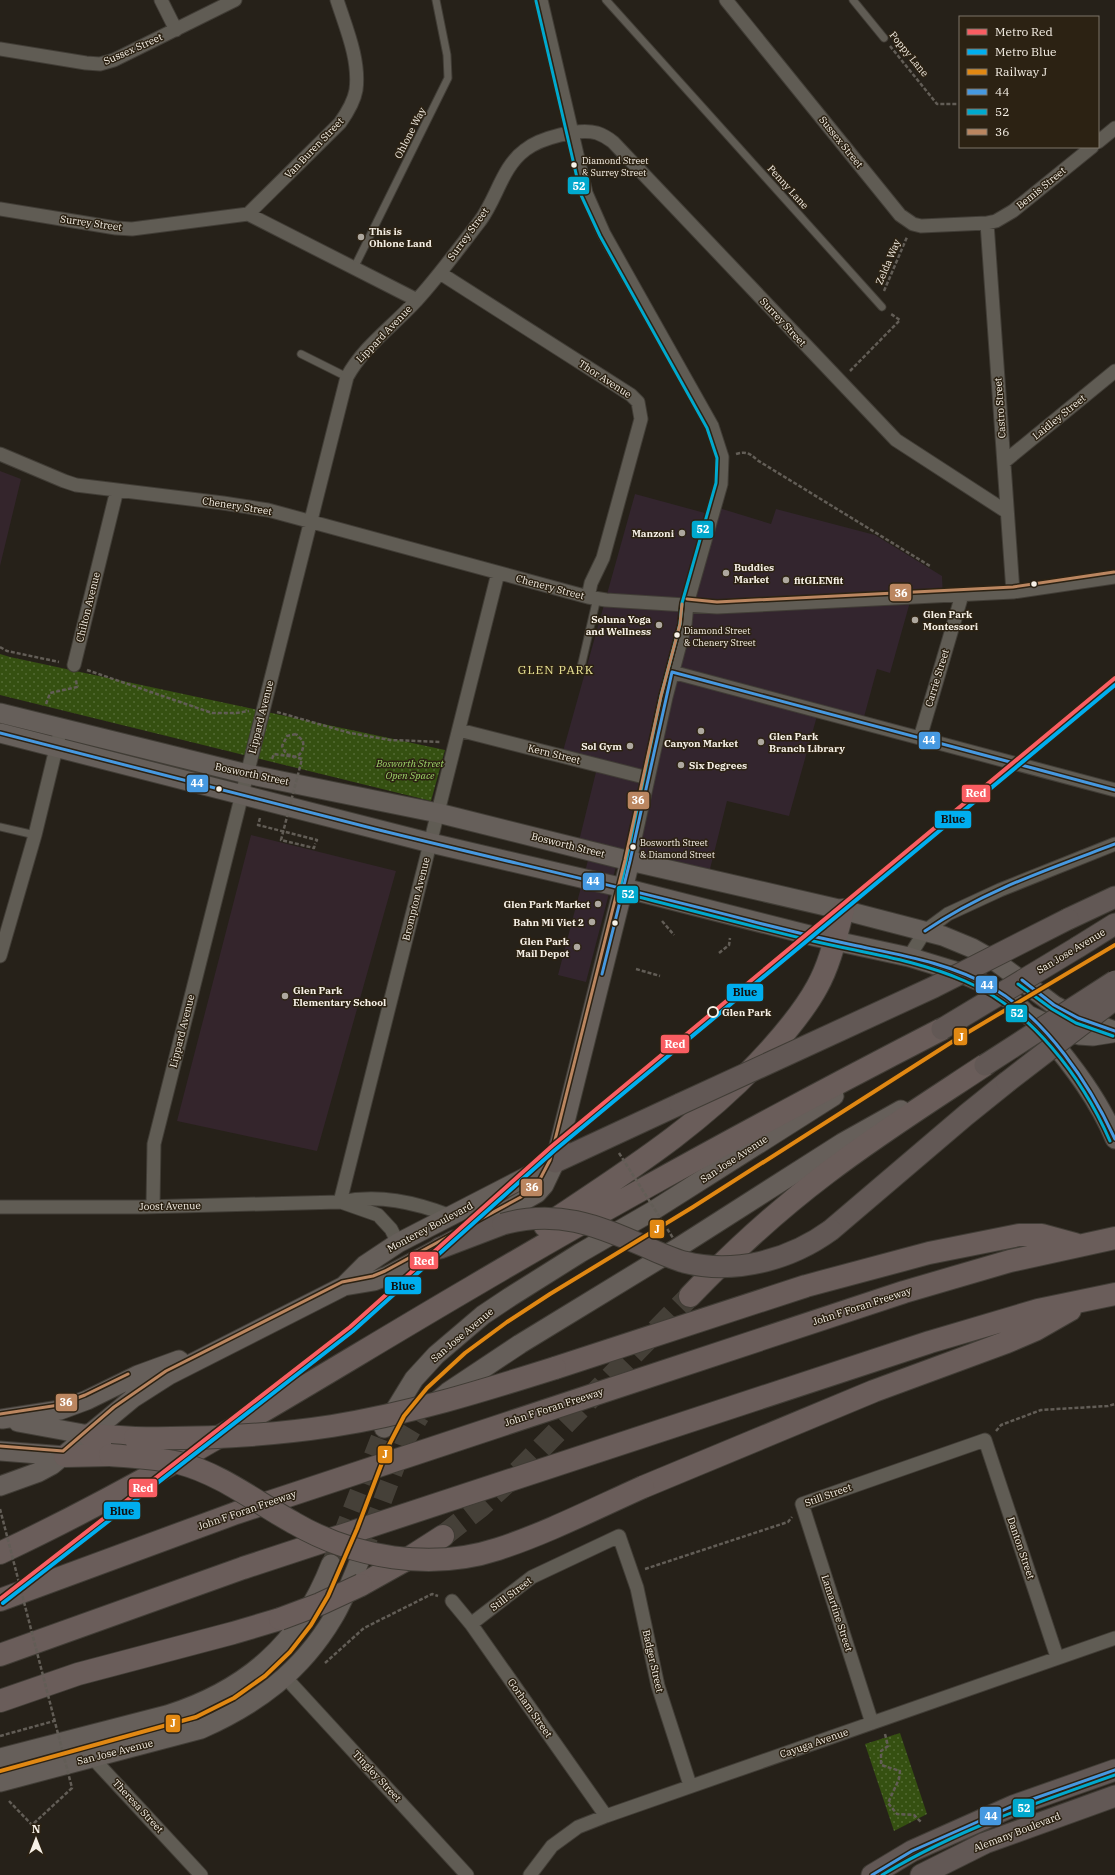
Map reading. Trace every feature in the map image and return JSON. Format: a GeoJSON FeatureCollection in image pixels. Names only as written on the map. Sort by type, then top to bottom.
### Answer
{"type":"FeatureCollection","features":[{"type":"Feature","properties":{"kind":"highway"},"geometry":{"type":"LineString","coordinates":[[421,1317],[526,1238],[654,1153],[730,1091],[771,1048],[804,1006],[823,974],[843,910]]}},
{"type":"Feature","properties":{"kind":"highway"},"geometry":{"type":"LineString","coordinates":[[0,1552],[113,1497],[263,1412],[562,1234],[803,1100],[942,1029]]}},
{"type":"Feature","properties":{"kind":"highway"},"geometry":{"type":"LineString","coordinates":[[690,1296],[736,1249],[827,1173],[891,1127],[985,1065]]}},
{"type":"Feature","properties":{"kind":"highway"},"geometry":{"type":"LineString","coordinates":[[89,1435],[136,1438],[216,1438],[332,1426],[403,1412],[468,1395],[806,1286],[929,1254],[1019,1235],[1042,1235],[1078,1245]]}},
{"type":"Feature","properties":{"kind":"highway","name":"John F Foran Freeway"},"geometry":{"type":"LineString","coordinates":[[0,1600],[139,1548],[307,1488],[912,1290],[1010,1261],[1115,1238]]}},
{"type":"Feature","properties":{"kind":"highway"},"geometry":{"type":"LineString","coordinates":[[0,1655],[243,1568],[886,1356],[1001,1320],[1115,1294]]}},
{"type":"Feature","properties":{"kind":"highway"},"geometry":{"type":"LineString","coordinates":[[65,1456],[110,1455],[158,1459],[179,1463],[198,1469],[234,1487],[314,1534],[357,1550],[405,1559],[452,1558],[497,1549],[874,1391],[1007,1342],[1035,1330],[1088,1299]]}},
{"type":"Feature","properties":{"kind":"highway"},"geometry":{"type":"LineString","coordinates":[[0,1701],[78,1674],[233,1633],[320,1604],[404,1561],[443,1536]]}},
{"type":"Feature","properties":{"kind":"main road","name":"Bosworth Street"},"geometry":{"type":"LineString","coordinates":[[0,713],[247,774],[438,813],[630,861],[843,910],[926,931],[943,936],[972,948],[995,961],[1054,1005],[1078,1018],[1115,1032]]}},
{"type":"Feature","properties":{"kind":"main road","name":"Bosworth Street"},"geometry":{"type":"LineString","coordinates":[[0,733],[431,842],[909,958],[958,972],[979,981],[1014,1002],[1028,1015],[1054,1027],[1079,1035],[1093,1036],[1115,1032]]}},
{"type":"Feature","properties":{"kind":"main road"},"geometry":{"type":"LineString","coordinates":[[555,1162],[630,861]]}},
{"type":"Feature","properties":{"kind":"main road"},"geometry":{"type":"LineString","coordinates":[[555,1162],[927,990],[1115,897]]}},
{"type":"Feature","properties":{"kind":"main road","name":"San Jose Avenue"},"geometry":{"type":"LineString","coordinates":[[384,1428],[414,1379],[436,1355],[484,1316],[516,1293],[651,1212],[942,1029],[1115,924]]}},
{"type":"Feature","properties":{"kind":"main road"},"geometry":{"type":"LineString","coordinates":[[420,1416],[448,1392],[502,1355],[679,1247],[842,1143],[985,1065],[1115,981]]}},
{"type":"Feature","properties":{"kind":"main road"},"geometry":{"type":"LineString","coordinates":[[440,1248],[504,1224],[537,1217],[574,1220],[599,1228],[684,1262],[708,1266],[748,1264],[770,1260],[807,1245],[831,1230],[960,1119],[1115,999]]}},
{"type":"Feature","properties":{"kind":"main road"},"geometry":{"type":"LineString","coordinates":[[1028,1015],[1050,1039],[1080,1078],[1096,1101],[1115,1139]]}},
{"type":"Feature","properties":{"kind":"main road","name":"Monterey Boulevard"},"geometry":{"type":"LineString","coordinates":[[344,1286],[365,1265],[398,1243],[555,1162]]}},
{"type":"Feature","properties":{"kind":"main road","name":"Monterey Boulevard"},"geometry":{"type":"LineString","coordinates":[[0,1486],[39,1472],[65,1456],[117,1411],[169,1375],[344,1286],[374,1281],[387,1276],[440,1248],[536,1193],[544,1185],[555,1162]]}},
{"type":"Feature","properties":{"kind":"main road"},"geometry":{"type":"LineString","coordinates":[[1,1419],[60,1410],[87,1400],[154,1368],[235,1341]]}},
{"type":"Feature","properties":{"kind":"main road"},"geometry":{"type":"LineString","coordinates":[[1,1419],[89,1435]]}},
{"type":"Feature","properties":{"kind":"main road"},"geometry":{"type":"LineString","coordinates":[[0,1452],[65,1456]]}},
{"type":"Feature","properties":{"kind":"main road","name":"San Jose Avenue"},"geometry":{"type":"LineString","coordinates":[[0,1782],[201,1729],[228,1717],[256,1700],[286,1678],[303,1660],[334,1618],[362,1554]]}},
{"type":"Feature","properties":{"kind":"main road"},"geometry":{"type":"LineString","coordinates":[[0,1758],[192,1707],[217,1696],[241,1682],[265,1664],[296,1628],[325,1581],[331,1564]]}},
{"type":"Feature","properties":{"kind":"main road"},"geometry":{"type":"LineString","coordinates":[[872,1875],[912,1851],[1013,1806],[1115,1770]]}},
{"type":"Feature","properties":{"kind":"main road","name":"Alemany Boulevard"},"geometry":{"type":"LineString","coordinates":[[921,1875],[985,1843],[1115,1796]]}},
{"type":"Feature","properties":{"kind":"street"},"geometry":{"type":"LineString","coordinates":[[161,0],[176,30]]}},
{"type":"Feature","properties":{"kind":"street","name":"Sussex Street"},"geometry":{"type":"LineString","coordinates":[[0,49],[100,64],[114,60],[235,0]]}},
{"type":"Feature","properties":{"kind":"street","name":"Van Buren Street"},"geometry":{"type":"LineString","coordinates":[[248,214],[340,123],[350,108],[356,90],[356,72],[353,53],[337,0]]}},
{"type":"Feature","properties":{"kind":"street"},"geometry":{"type":"LineString","coordinates":[[541,0],[586,193],[594,215],[712,426],[722,457],[720,484],[687,604],[685,625],[672,672],[630,861]]}},
{"type":"Feature","properties":{"kind":"street","name":"Sussex Street"},"geometry":{"type":"LineString","coordinates":[[726,0],[900,215],[913,224],[931,227],[987,223]]}},
{"type":"Feature","properties":{"kind":"street"},"geometry":{"type":"LineString","coordinates":[[1099,141],[1115,128]]}},
{"type":"Feature","properties":{"kind":"street","name":"Surrey Street"},"geometry":{"type":"LineString","coordinates":[[417,300],[440,273],[487,211],[506,172],[518,155],[535,143],[572,134],[589,132],[598,133],[613,142],[896,440],[1007,512]]}},
{"type":"Feature","properties":{"kind":"street","name":"Bemis Street"},"geometry":{"type":"LineString","coordinates":[[987,223],[1000,219],[1013,212],[1091,148]]}},
{"type":"Feature","properties":{"kind":"street","name":"Surrey Street"},"geometry":{"type":"LineString","coordinates":[[0,209],[116,228],[132,229],[248,214]]}},
{"type":"Feature","properties":{"kind":"street"},"geometry":{"type":"LineString","coordinates":[[248,214],[417,300]]}},
{"type":"Feature","properties":{"kind":"street","name":"Castro Street"},"geometry":{"type":"LineString","coordinates":[[987,223],[1013,592]]}},
{"type":"Feature","properties":{"kind":"street","name":"Thor Avenue"},"geometry":{"type":"LineString","coordinates":[[440,273],[631,395],[638,402],[641,419],[603,558],[591,583],[592,598]]}},
{"type":"Feature","properties":{"kind":"street","name":"Lippard Avenue"},"geometry":{"type":"LineString","coordinates":[[153,1206],[154,1144],[347,377],[358,360],[417,300]]}},
{"type":"Feature","properties":{"kind":"street","name":"Laidley Street"},"geometry":{"type":"LineString","coordinates":[[1004,462],[1115,371]]}},
{"type":"Feature","properties":{"kind":"street","name":"Chenery Street"},"geometry":{"type":"LineString","coordinates":[[0,454],[64,481],[117,490],[246,506],[310,521],[592,598],[625,602],[687,604],[717,607],[962,595],[1013,592],[1115,577]]}},
{"type":"Feature","properties":{"kind":"street","name":"Chilton Avenue"},"geometry":{"type":"LineString","coordinates":[[74,666],[117,490]]}},
{"type":"Feature","properties":{"kind":"street","name":"Brompton Avenue"},"geometry":{"type":"LineString","coordinates":[[340,1202],[498,573]]}},
{"type":"Feature","properties":{"kind":"street","name":"Carrie Street"},"geometry":{"type":"LineString","coordinates":[[920,738],[962,595]]}},
{"type":"Feature","properties":{"kind":"street"},"geometry":{"type":"LineString","coordinates":[[672,672],[1115,790]]}},
{"type":"Feature","properties":{"kind":"street"},"geometry":{"type":"LineString","coordinates":[[0,956],[35,835],[61,728]]}},
{"type":"Feature","properties":{"kind":"street","name":"Kern Street"},"geometry":{"type":"LineString","coordinates":[[459,730],[648,778]]}},
{"type":"Feature","properties":{"kind":"street"},"geometry":{"type":"LineString","coordinates":[[909,958],[926,931],[948,914],[1000,890],[1115,844]]}},
{"type":"Feature","properties":{"kind":"street","name":"Joost Avenue"},"geometry":{"type":"LineString","coordinates":[[0,1207],[153,1206],[340,1202],[360,1198],[392,1199],[414,1203],[451,1216]]}},
{"type":"Feature","properties":{"kind":"street","name":"Joost Avenue"},"geometry":{"type":"LineString","coordinates":[[340,1202],[378,1215],[391,1229],[398,1243]]}},
{"type":"Feature","properties":{"kind":"street","name":"Still Street"},"geometry":{"type":"LineString","coordinates":[[802,1504],[985,1440]]}},
{"type":"Feature","properties":{"kind":"street","name":"Danton Street"},"geometry":{"type":"LineString","coordinates":[[985,1440],[1058,1657]]}},
{"type":"Feature","properties":{"kind":"street","name":"Lamartine Street"},"geometry":{"type":"LineString","coordinates":[[802,1504],[872,1723]]}},
{"type":"Feature","properties":{"kind":"street","name":"Still Street"},"geometry":{"type":"LineString","coordinates":[[471,1624],[532,1577],[619,1536]]}},
{"type":"Feature","properties":{"kind":"street","name":"Badger Street"},"geometry":{"type":"LineString","coordinates":[[619,1536],[637,1588],[658,1686],[690,1785]]}},
{"type":"Feature","properties":{"kind":"street","name":"Gorham Street"},"geometry":{"type":"LineString","coordinates":[[452,1601],[471,1624],[606,1816]]}},
{"type":"Feature","properties":{"kind":"street","name":"Cayuga Avenue"},"geometry":{"type":"LineString","coordinates":[[530,1875],[552,1846],[578,1827],[690,1785],[1115,1638]]}},
{"type":"Feature","properties":{"kind":"street","name":"Tingley Street"},"geometry":{"type":"LineString","coordinates":[[286,1678],[467,1875]]}},
{"type":"Feature","properties":{"kind":"street","name":"Theresa Street"},"geometry":{"type":"LineString","coordinates":[[74,1739],[201,1875]]}},
{"type":"Feature","properties":{"kind":"lane","name":"Ohlone Way"},"geometry":{"type":"LineString","coordinates":[[354,268],[448,78],[448,55],[436,0]]}},
{"type":"Feature","properties":{"kind":"lane","name":"Penny Lane"},"geometry":{"type":"LineString","coordinates":[[606,0],[882,307]]}},
{"type":"Feature","properties":{"kind":"lane","name":"Poppy Lane"},"geometry":{"type":"LineString","coordinates":[[853,0],[884,38]]}},
{"type":"Feature","properties":{"kind":"lane"},"geometry":{"type":"LineString","coordinates":[[301,354],[347,377]]}},
{"type":"Feature","properties":{"kind":"lane"},"geometry":{"type":"LineString","coordinates":[[581,667],[592,598]]}},
{"type":"Feature","properties":{"kind":"lane"},"geometry":{"type":"LineString","coordinates":[[0,827],[35,835]]}},
{"type":"Feature","properties":{"kind":"path","name":"Poppy Lane"},"geometry":{"type":"LineString","coordinates":[[884,38],[937,104],[958,104]]}},
{"type":"Feature","properties":{"kind":"path","name":"Zelda Way"},"geometry":{"type":"LineString","coordinates":[[882,307],[882,295],[913,224]]}},
{"type":"Feature","properties":{"kind":"path"},"geometry":{"type":"LineString","coordinates":[[840,382],[900,320],[882,307]]}},
{"type":"Feature","properties":{"kind":"path"},"geometry":{"type":"LineString","coordinates":[[722,457],[742,452],[750,454],[756,460],[930,566]]}},
{"type":"Feature","properties":{"kind":"path"},"geometry":{"type":"LineString","coordinates":[[0,647],[8,651],[74,666],[77,687],[50,693],[46,704]]}},
{"type":"Feature","properties":{"kind":"path"},"geometry":{"type":"LineString","coordinates":[[260,818],[258,825],[281,831],[288,833],[317,840],[314,848],[281,840],[283,833],[285,825],[289,810],[291,803],[302,759],[297,758],[292,756],[286,754],[282,748],[283,741],[287,736],[292,734],[299,736],[303,741],[303,750],[298,756],[295,757],[290,757],[274,754],[272,759]]}},
{"type":"Feature","properties":{"kind":"path"},"geometry":{"type":"LineString","coordinates":[[662,921],[674,935]]}},
{"type":"Feature","properties":{"kind":"path"},"geometry":{"type":"LineString","coordinates":[[719,953],[729,945],[730,938]]}},
{"type":"Feature","properties":{"kind":"path"},"geometry":{"type":"LineString","coordinates":[[636,969],[660,976]]}},
{"type":"Feature","properties":{"kind":"path"},"geometry":{"type":"LineString","coordinates":[[619,1153],[673,1238]]}},
{"type":"Feature","properties":{"kind":"path"},"geometry":{"type":"LineString","coordinates":[[985,1440],[1001,1424],[1041,1410],[1108,1406],[1115,1404]]}},
{"type":"Feature","properties":{"kind":"path","name":"Still Street"},"geometry":{"type":"LineString","coordinates":[[632,1573],[788,1522],[802,1504]]}},
{"type":"Feature","properties":{"kind":"path"},"geometry":{"type":"LineString","coordinates":[[0,1509],[72,1788],[32,1825],[9,1800]]}},
{"type":"Feature","properties":{"kind":"path"},"geometry":{"type":"LineString","coordinates":[[322,1665],[364,1628],[432,1594],[452,1601]]}},
{"type":"Feature","properties":{"kind":"path"},"geometry":{"type":"LineString","coordinates":[[0,1736],[54,1721]]}},
{"type":"Feature","properties":{"kind":"path"},"geometry":{"type":"LineString","coordinates":[[872,1723],[886,1735],[888,1746],[881,1750],[881,1765],[900,1771],[899,1779],[888,1803],[897,1814],[914,1815],[920,1822]]}},
{"type":"Feature","properties":{"kind":"shaded area"},"geometry":{"type":"Polygon","coordinates":[[[0,471],[21,479],[0,566],[0,471]]]}},
{"type":"Feature","properties":{"kind":"shaded area"},"geometry":{"type":"Polygon","coordinates":[[[635,494],[716,516],[719,508],[771,524],[776,509],[875,535],[942,576],[943,600],[910,602],[890,673],[877,669],[861,728],[817,716],[789,816],[727,801],[709,873],[620,851],[586,982],[558,975],[592,845],[579,841],[596,772],[560,762],[635,494]]]}},
{"type":"Feature","properties":{"kind":"shaded area","name":"Glen Park Elementary School"},"geometry":{"type":"Polygon","coordinates":[[[251,835],[396,871],[317,1151],[177,1121],[251,835]]]}},
{"type":"Feature","properties":{"kind":"green space","name":"Bosworth Street Open Space"},"geometry":{"type":"Polygon","coordinates":[[[0,654],[445,750],[431,801],[0,695],[0,654]]]}},
{"type":"Feature","properties":{"kind":"green space"},"geometry":{"type":"Polygon","coordinates":[[[900,1733],[927,1814],[894,1831],[865,1744],[900,1733]]]}},
{"type":"Feature","properties":{"kind":"tunnel"},"geometry":{"type":"LineString","coordinates":[[443,1536],[480,1507],[514,1476],[690,1296]]}},
{"type":"Feature","properties":{"kind":"tunnel"},"geometry":{"type":"LineString","coordinates":[[362,1555],[405,1441],[420,1416]]}},
{"type":"Feature","properties":{"kind":"tunnel"},"geometry":{"type":"LineString","coordinates":[[331,1564],[384,1428]]}},
{"type":"Feature","properties":{"kind":"metro line","name":"Red"},"geometry":{"type":"LineString","coordinates":[[0,1599],[350,1327],[552,1146],[1115,678]]}},
{"type":"Feature","properties":{"kind":"metro line","name":"Blue"},"geometry":{"type":"LineString","coordinates":[[3,1603],[353,1331],[555,1150],[1115,685]]}},
{"type":"Feature","properties":{"kind":"rail line","name":"J"},"geometry":{"type":"LineString","coordinates":[[0,1771],[196,1717],[234,1698],[265,1676],[290,1652],[311,1625],[328,1596],[357,1529],[388,1447],[404,1416],[427,1388],[465,1353],[507,1322],[550,1294],[693,1207],[955,1040],[1115,945]]}},
{"type":"Feature","properties":{"kind":"transit line","name":"52"},"geometry":{"type":"LineString","coordinates":[[536,1],[581,195],[600,236],[707,428],[717,458],[716,483],[682,603],[680,624],[661,696],[620,890],[623,893],[813,941],[909,962],[947,974],[989,993],[1012,1009],[1052,1048],[1085,1093],[1110,1141]]}},
{"type":"Feature","properties":{"kind":"transit line","name":"36"},"geometry":{"type":"LineString","coordinates":[[687,599],[717,602],[1013,587],[1114,572]]}},
{"type":"Feature","properties":{"kind":"transit line","name":"36"},"geometry":{"type":"LineString","coordinates":[[0,1446],[63,1451],[114,1407],[166,1371],[342,1282],[373,1276],[385,1271],[521,1197],[539,1181],[550,1160],[625,860],[661,696],[680,624],[682,604]]}},
{"type":"Feature","properties":{"kind":"transit line","name":"44"},"geometry":{"type":"LineString","coordinates":[[602,974],[630,861],[672,672],[1115,790]]}},
{"type":"Feature","properties":{"kind":"transit line","name":"44"},"geometry":{"type":"LineString","coordinates":[[0,733],[375,829],[657,897],[789,931],[907,956],[960,972],[977,979],[1013,1001],[1048,1035],[1064,1054],[1093,1096],[1115,1139]]}},
{"type":"Feature","properties":{"kind":"transit line","name":"44"},"geometry":{"type":"LineString","coordinates":[[925,931],[993,892],[1115,844]]}},
{"type":"Feature","properties":{"kind":"transit line","name":"44"},"geometry":{"type":"LineString","coordinates":[[1022,980],[1054,1005],[1078,1018],[1115,1031]]}},
{"type":"Feature","properties":{"kind":"transit line","name":"52"},"geometry":{"type":"LineString","coordinates":[[1018,984],[1052,1009],[1076,1023],[1113,1036]]}},
{"type":"Feature","properties":{"kind":"transit line","name":"36"},"geometry":{"type":"LineString","coordinates":[[0,1414],[59,1405],[85,1395],[128,1374]]}},
{"type":"Feature","properties":{"kind":"transit line","name":"44"},"geometry":{"type":"LineString","coordinates":[[872,1875],[912,1851],[1013,1806],[1115,1770]]}},
{"type":"Feature","properties":{"kind":"transit line","name":"52"},"geometry":{"type":"LineString","coordinates":[[882,1875],[910,1859],[967,1831],[1025,1807],[1115,1775]]}},
{"type":"Feature","properties":{"kind":"place","name":"Diamond Street & Surrey Street"},"geometry":{"type":"Point","coordinates":[574,165]}},
{"type":"Feature","properties":{"kind":"place","name":"This is Ohlone Land"},"geometry":{"type":"Point","coordinates":[361,237]}},
{"type":"Feature","properties":{"kind":"place","name":"Manzoni"},"geometry":{"type":"Point","coordinates":[682,533]}},
{"type":"Feature","properties":{"kind":"place","name":"Buddies Market"},"geometry":{"type":"Point","coordinates":[726,573]}},
{"type":"Feature","properties":{"kind":"place","name":"fitGLENfit"},"geometry":{"type":"Point","coordinates":[786,580]}},
{"type":"Feature","properties":{"kind":"place","name":"Glen Park Montessori"},"geometry":{"type":"Point","coordinates":[915,620]}},
{"type":"Feature","properties":{"kind":"place","name":"Soluna Yoga and Wellness"},"geometry":{"type":"Point","coordinates":[659,625]}},
{"type":"Feature","properties":{"kind":"place","name":"Diamond Street & Chenery Street"},"geometry":{"type":"Point","coordinates":[677,635]}},
{"type":"Feature","properties":{"kind":"place","name":"Canyon Market"},"geometry":{"type":"Point","coordinates":[701,731]}},
{"type":"Feature","properties":{"kind":"place","name":"Glen Park Branch Library"},"geometry":{"type":"Point","coordinates":[761,742]}},
{"type":"Feature","properties":{"kind":"place","name":"Sol Gym"},"geometry":{"type":"Point","coordinates":[630,746]}},
{"type":"Feature","properties":{"kind":"place","name":"Six Degrees"},"geometry":{"type":"Point","coordinates":[681,765]}},
{"type":"Feature","properties":{"kind":"place","name":"Bosworth Street & Diamond Street"},"geometry":{"type":"Point","coordinates":[633,847]}},
{"type":"Feature","properties":{"kind":"place","name":"Glen Park Market"},"geometry":{"type":"Point","coordinates":[598,904]}},
{"type":"Feature","properties":{"kind":"place","name":"Bahn Mi Viet 2"},"geometry":{"type":"Point","coordinates":[592,922]}},
{"type":"Feature","properties":{"kind":"place","name":"Glen Park Mail Depot"},"geometry":{"type":"Point","coordinates":[577,947]}},
{"type":"Feature","properties":{"kind":"place","name":"Glen Park Elementary School"},"geometry":{"type":"Point","coordinates":[285,996]}},
{"type":"Feature","properties":{"kind":"place","name":"Glen Park"},"geometry":{"type":"Point","coordinates":[713,1012]}},
{"type":"Feature","properties":{"kind":"district","name":"GLEN PARK"},"geometry":{"type":"Point","coordinates":[556,669]}}]}
